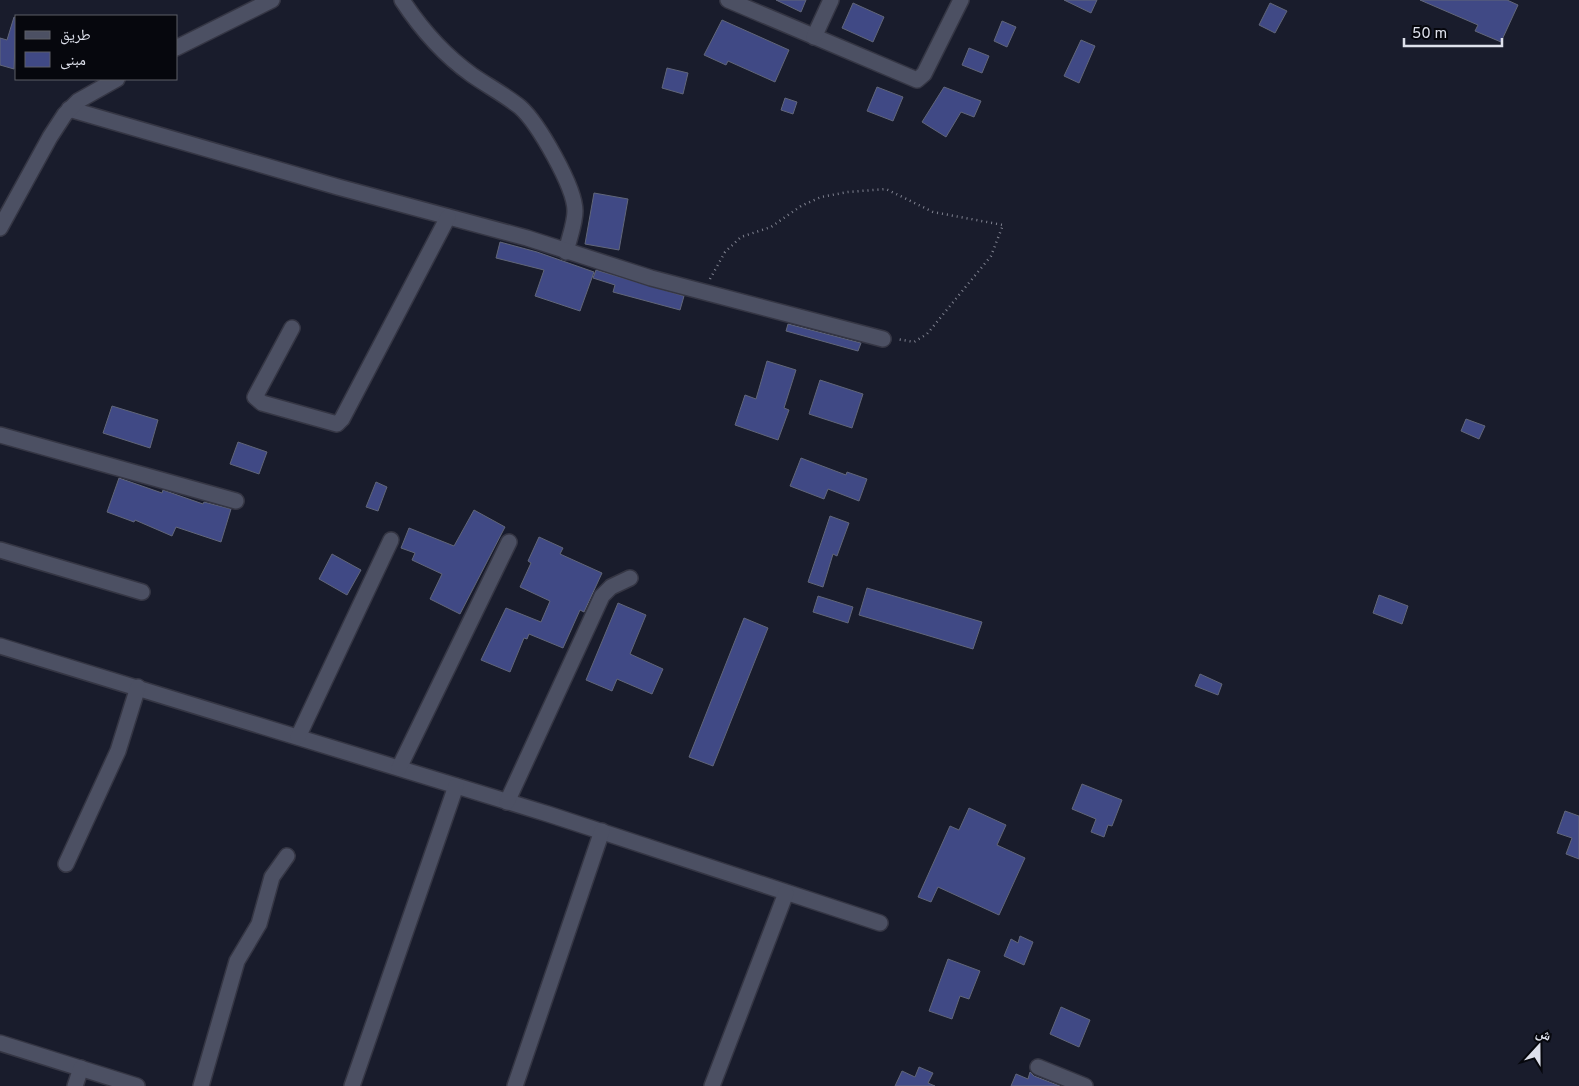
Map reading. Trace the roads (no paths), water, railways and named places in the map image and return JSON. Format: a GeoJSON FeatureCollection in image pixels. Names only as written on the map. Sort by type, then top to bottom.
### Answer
{"type":"FeatureCollection","features":[{"type":"Feature","properties":{"kind":"street"},"geometry":{"type":"LineString","coordinates":[[178,47],[272,0]]}},
{"type":"Feature","properties":{"kind":"street"},"geometry":{"type":"LineString","coordinates":[[402,0],[425,33],[445,52],[471,74],[520,108],[534,124],[566,179],[574,198],[574,222],[566,252]]}},
{"type":"Feature","properties":{"kind":"street"},"geometry":{"type":"LineString","coordinates":[[728,0],[906,76],[919,79],[924,74],[961,0]]}},
{"type":"Feature","properties":{"kind":"street"},"geometry":{"type":"LineString","coordinates":[[814,37],[831,0]]}},
{"type":"Feature","properties":{"kind":"street"},"geometry":{"type":"LineString","coordinates":[[0,228],[50,137],[70,109],[78,101],[115,80]]}},
{"type":"Feature","properties":{"kind":"street"},"geometry":{"type":"LineString","coordinates":[[70,109],[527,238],[566,252],[704,292],[882,339]]}},
{"type":"Feature","properties":{"kind":"street"},"geometry":{"type":"LineString","coordinates":[[292,328],[255,397],[262,403],[337,424],[342,419],[448,217]]}},
{"type":"Feature","properties":{"kind":"street"},"geometry":{"type":"LineString","coordinates":[[0,435],[236,501]]}},
{"type":"Feature","properties":{"kind":"street"},"geometry":{"type":"LineString","coordinates":[[298,737],[391,540]]}},
{"type":"Feature","properties":{"kind":"street"},"geometry":{"type":"LineString","coordinates":[[399,768],[509,542]]}},
{"type":"Feature","properties":{"kind":"street"},"geometry":{"type":"LineString","coordinates":[[0,550],[142,592]]}},
{"type":"Feature","properties":{"kind":"street"},"geometry":{"type":"LineString","coordinates":[[507,802],[602,596],[611,587],[630,578]]}},
{"type":"Feature","properties":{"kind":"street"},"geometry":{"type":"LineString","coordinates":[[0,646],[602,831],[880,923]]}},
{"type":"Feature","properties":{"kind":"street"},"geometry":{"type":"LineString","coordinates":[[66,864],[118,751],[138,687]]}},
{"type":"Feature","properties":{"kind":"street"},"geometry":{"type":"LineString","coordinates":[[352,1086],[456,786]]}},
{"type":"Feature","properties":{"kind":"street"},"geometry":{"type":"LineString","coordinates":[[515,1086],[602,831]]}},
{"type":"Feature","properties":{"kind":"street"},"geometry":{"type":"LineString","coordinates":[[201,1086],[236,961],[259,924],[272,877],[287,856]]}},
{"type":"Feature","properties":{"kind":"street"},"geometry":{"type":"LineString","coordinates":[[712,1086],[786,893]]}},
{"type":"Feature","properties":{"kind":"street"},"geometry":{"type":"LineString","coordinates":[[0,1044],[137,1086]]}},
{"type":"Feature","properties":{"kind":"street"},"geometry":{"type":"LineString","coordinates":[[1038,1066],[1085,1086]]}},
{"type":"Feature","properties":{"kind":"street"},"geometry":{"type":"LineString","coordinates":[[75,1086],[81,1068]]}}]}
